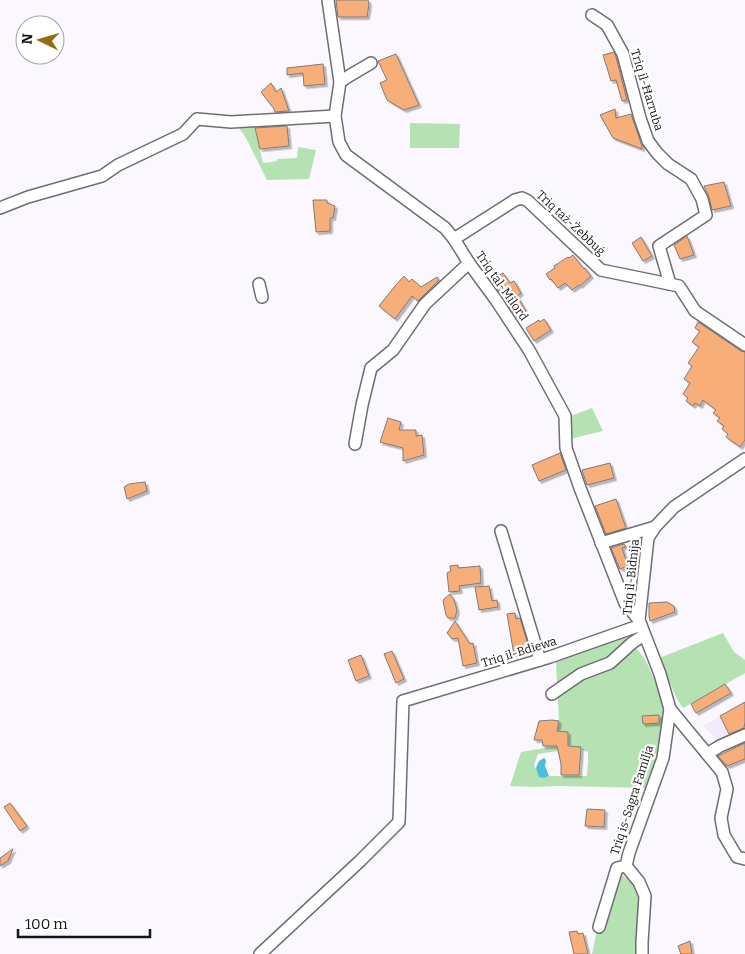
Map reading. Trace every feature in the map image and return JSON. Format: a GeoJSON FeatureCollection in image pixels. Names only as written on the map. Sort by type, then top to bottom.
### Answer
{"type":"FeatureCollection","features":[{"type":"Feature","properties":{"kind":"street","name":"Triq tal-Milord"},"geometry":{"type":"LineString","coordinates":[[328,0],[340,82],[335,116],[339,142],[346,155],[445,228],[529,350],[565,416],[566,448],[580,488],[625,603],[641,626]]}},
{"type":"Feature","properties":{"kind":"street","name":"Triq il-Ħarruba"},"geometry":{"type":"LineString","coordinates":[[592,15],[607,25],[623,54],[648,141],[668,164],[690,180],[702,199],[706,215],[659,246],[670,284]]}},
{"type":"Feature","properties":{"kind":"street"},"geometry":{"type":"LineString","coordinates":[[340,82],[371,63]]}},
{"type":"Feature","properties":{"kind":"street"},"geometry":{"type":"LineString","coordinates":[[0,208],[28,196],[102,176],[118,165],[183,134],[197,119],[231,122],[335,116]]}},
{"type":"Feature","properties":{"kind":"street","name":"Triq taż-Żebbuġ"},"geometry":{"type":"LineString","coordinates":[[454,239],[515,200],[522,198],[528,201],[601,270],[679,286],[695,310],[745,345]]}},
{"type":"Feature","properties":{"kind":"street"},"geometry":{"type":"LineString","coordinates":[[355,444],[371,368],[393,350],[425,304],[469,263]]}},
{"type":"Feature","properties":{"kind":"street"},"geometry":{"type":"LineString","coordinates":[[259,284],[262,297]]}},
{"type":"Feature","properties":{"kind":"street","name":"Triq il-Bidnija"},"geometry":{"type":"LineString","coordinates":[[641,626],[648,538],[655,526],[674,507],[745,459]]}},
{"type":"Feature","properties":{"kind":"street"},"geometry":{"type":"LineString","coordinates":[[601,542],[655,526]]}},
{"type":"Feature","properties":{"kind":"street"},"geometry":{"type":"LineString","coordinates":[[501,531],[540,660]]}},
{"type":"Feature","properties":{"kind":"street"},"geometry":{"type":"LineString","coordinates":[[552,694],[581,674],[610,663],[632,643],[641,626]]}},
{"type":"Feature","properties":{"kind":"street","name":"Triq il-Bdiewa"},"geometry":{"type":"LineString","coordinates":[[260,954],[399,822],[403,701],[550,658],[641,626]]}},
{"type":"Feature","properties":{"kind":"street","name":"Triq is-Sagra Familja"},"geometry":{"type":"LineString","coordinates":[[641,626],[660,674],[670,709],[662,758],[626,866],[638,882],[645,896],[642,954]]}},
{"type":"Feature","properties":{"kind":"street"},"geometry":{"type":"LineString","coordinates":[[670,709],[722,772],[727,790],[721,818],[724,835],[737,857],[745,859]]}},
{"type":"Feature","properties":{"kind":"street"},"geometry":{"type":"LineString","coordinates":[[707,754],[745,735]]}},
{"type":"Feature","properties":{"kind":"street"},"geometry":{"type":"LineString","coordinates":[[600,927],[617,868],[626,866]]}},
{"type":"Feature","properties":{"kind":"shaded area"},"geometry":{"type":"Polygon","coordinates":[[[745,702],[745,759],[723,768],[717,754],[720,746],[718,740],[703,726],[745,702]]]}},
{"type":"Feature","properties":{"kind":"green space"},"geometry":{"type":"Polygon","coordinates":[[[254,123],[263,163],[277,161],[277,159],[297,158],[298,147],[316,150],[309,179],[267,180],[246,138],[238,127],[254,123]]]}},
{"type":"Feature","properties":{"kind":"green space"},"geometry":{"type":"Polygon","coordinates":[[[410,123],[460,124],[459,148],[410,148],[410,123]]]}},
{"type":"Feature","properties":{"kind":"green space"},"geometry":{"type":"Polygon","coordinates":[[[592,408],[603,431],[570,439],[568,417],[592,408]]]}},
{"type":"Feature","properties":{"kind":"green space"},"geometry":{"type":"Polygon","coordinates":[[[723,633],[734,652],[745,660],[745,673],[683,708],[677,699],[659,658],[723,633]]]}},
{"type":"Feature","properties":{"kind":"green space"},"geometry":{"type":"Polygon","coordinates":[[[624,636],[645,659],[666,705],[657,762],[648,788],[510,786],[521,752],[557,746],[558,751],[538,754],[534,765],[539,774],[544,778],[549,776],[587,776],[588,752],[568,745],[567,732],[557,731],[559,721],[556,662],[624,636]]]}},
{"type":"Feature","properties":{"kind":"green space"},"geometry":{"type":"Polygon","coordinates":[[[618,871],[639,889],[639,954],[592,954],[597,930],[618,871]]]}},
{"type":"Feature","properties":{"kind":"water"},"geometry":{"type":"Polygon","coordinates":[[[544,758],[549,776],[544,778],[539,777],[536,768],[539,761],[544,758]]]}},
{"type":"Feature","properties":{"kind":"building"},"geometry":{"type":"Polygon","coordinates":[[[336,0],[368,0],[367,17],[338,17],[336,0]]]}},
{"type":"Feature","properties":{"kind":"building"},"geometry":{"type":"Polygon","coordinates":[[[614,52],[627,100],[622,101],[616,80],[611,81],[603,55],[614,52]]]}},
{"type":"Feature","properties":{"kind":"building"},"geometry":{"type":"Polygon","coordinates":[[[396,54],[419,105],[404,110],[387,100],[380,83],[387,80],[378,61],[396,54]]]}},
{"type":"Feature","properties":{"kind":"building"},"geometry":{"type":"Polygon","coordinates":[[[323,64],[325,84],[304,86],[303,73],[287,75],[287,68],[323,64]]]}},
{"type":"Feature","properties":{"kind":"building"},"geometry":{"type":"Polygon","coordinates":[[[271,83],[276,92],[281,88],[289,111],[275,112],[261,92],[271,83]]]}},
{"type":"Feature","properties":{"kind":"building"},"geometry":{"type":"Polygon","coordinates":[[[615,109],[616,118],[631,114],[642,149],[613,138],[600,115],[615,109]]]}},
{"type":"Feature","properties":{"kind":"building"},"geometry":{"type":"Polygon","coordinates":[[[287,126],[289,146],[260,149],[255,128],[287,126]]]}},
{"type":"Feature","properties":{"kind":"building"},"geometry":{"type":"Polygon","coordinates":[[[724,182],[731,206],[712,210],[704,186],[724,182]]]}},
{"type":"Feature","properties":{"kind":"building"},"geometry":{"type":"Polygon","coordinates":[[[313,200],[327,200],[327,203],[335,206],[333,218],[330,218],[330,231],[316,232],[313,200]]]}},
{"type":"Feature","properties":{"kind":"building"},"geometry":{"type":"Polygon","coordinates":[[[687,236],[694,255],[680,259],[674,245],[687,236]]]}},
{"type":"Feature","properties":{"kind":"building"},"geometry":{"type":"Polygon","coordinates":[[[641,237],[652,256],[643,261],[632,243],[641,237]]]}},
{"type":"Feature","properties":{"kind":"building"},"geometry":{"type":"Polygon","coordinates":[[[573,255],[591,276],[580,286],[572,290],[565,283],[558,288],[546,274],[555,268],[554,266],[573,255]]]}},
{"type":"Feature","properties":{"kind":"building"},"geometry":{"type":"Polygon","coordinates":[[[503,273],[510,283],[514,281],[521,293],[517,296],[526,311],[516,317],[491,280],[503,273]]]}},
{"type":"Feature","properties":{"kind":"building"},"geometry":{"type":"Polygon","coordinates":[[[404,276],[409,282],[412,279],[421,287],[437,277],[439,280],[418,301],[412,296],[395,319],[379,306],[404,276]]]}},
{"type":"Feature","properties":{"kind":"building"},"geometry":{"type":"Polygon","coordinates":[[[544,319],[551,330],[534,341],[526,328],[544,319]]]}},
{"type":"Feature","properties":{"kind":"building"},"geometry":{"type":"Polygon","coordinates":[[[698,322],[745,352],[745,440],[740,447],[726,437],[728,434],[722,429],[724,426],[717,421],[720,418],[713,413],[716,410],[703,400],[700,406],[695,403],[693,406],[686,401],[688,398],[683,394],[690,383],[684,379],[692,366],[688,363],[699,347],[692,342],[700,331],[695,328],[698,322]]]}},
{"type":"Feature","properties":{"kind":"building"},"geometry":{"type":"Polygon","coordinates":[[[388,418],[401,422],[399,430],[416,430],[416,436],[422,435],[424,455],[403,461],[403,448],[380,442],[388,418]]]}},
{"type":"Feature","properties":{"kind":"building"},"geometry":{"type":"Polygon","coordinates":[[[560,453],[566,470],[539,481],[532,465],[560,453]]]}},
{"type":"Feature","properties":{"kind":"building"},"geometry":{"type":"Polygon","coordinates":[[[610,463],[614,478],[587,485],[582,470],[610,463]]]}},
{"type":"Feature","properties":{"kind":"building"},"geometry":{"type":"Polygon","coordinates":[[[145,482],[147,491],[127,499],[124,487],[129,484],[145,482]]]}},
{"type":"Feature","properties":{"kind":"building"},"geometry":{"type":"Polygon","coordinates":[[[616,499],[626,528],[606,534],[595,506],[616,499]]]}},
{"type":"Feature","properties":{"kind":"building"},"geometry":{"type":"Polygon","coordinates":[[[624,544],[626,547],[622,548],[628,566],[620,569],[611,548],[624,544]]]}},
{"type":"Feature","properties":{"kind":"building"},"geometry":{"type":"Polygon","coordinates":[[[458,565],[458,568],[480,566],[481,583],[459,586],[460,591],[449,592],[447,573],[451,571],[450,566],[458,565]]]}},
{"type":"Feature","properties":{"kind":"building"},"geometry":{"type":"Polygon","coordinates":[[[489,586],[492,601],[497,600],[498,607],[479,610],[475,587],[489,586]]]}},
{"type":"Feature","properties":{"kind":"building"},"geometry":{"type":"Polygon","coordinates":[[[450,594],[457,610],[455,618],[448,618],[443,601],[450,594]]]}},
{"type":"Feature","properties":{"kind":"building"},"geometry":{"type":"Polygon","coordinates":[[[667,602],[674,606],[675,612],[650,621],[649,603],[667,602]]]}},
{"type":"Feature","properties":{"kind":"building"},"geometry":{"type":"Polygon","coordinates":[[[515,613],[516,619],[520,618],[530,651],[514,655],[507,614],[515,613]]]}},
{"type":"Feature","properties":{"kind":"building"},"geometry":{"type":"Polygon","coordinates":[[[455,621],[470,644],[473,643],[477,663],[463,666],[458,638],[452,639],[447,633],[455,621]]]}},
{"type":"Feature","properties":{"kind":"building"},"geometry":{"type":"Polygon","coordinates":[[[392,651],[404,679],[396,683],[384,654],[392,651]]]}},
{"type":"Feature","properties":{"kind":"building"},"geometry":{"type":"Polygon","coordinates":[[[361,655],[369,676],[356,681],[348,660],[361,655]]]}},
{"type":"Feature","properties":{"kind":"building"},"geometry":{"type":"Polygon","coordinates":[[[725,684],[731,693],[696,713],[691,704],[725,684]]]}},
{"type":"Feature","properties":{"kind":"building"},"geometry":{"type":"Polygon","coordinates":[[[745,702],[744,728],[729,734],[720,716],[745,702]]]}},
{"type":"Feature","properties":{"kind":"building"},"geometry":{"type":"Polygon","coordinates":[[[659,715],[659,723],[643,724],[642,716],[659,715]]]}},
{"type":"Feature","properties":{"kind":"building"},"geometry":{"type":"Polygon","coordinates":[[[539,721],[559,721],[557,731],[568,732],[568,746],[581,747],[579,775],[561,775],[561,764],[557,746],[543,746],[542,740],[534,740],[539,721]]]}},
{"type":"Feature","properties":{"kind":"building"},"geometry":{"type":"Polygon","coordinates":[[[745,743],[745,759],[727,766],[718,756],[745,743]]]}},
{"type":"Feature","properties":{"kind":"building"},"geometry":{"type":"Polygon","coordinates":[[[10,803],[27,826],[20,831],[4,807],[10,803]]]}},
{"type":"Feature","properties":{"kind":"building"},"geometry":{"type":"Polygon","coordinates":[[[587,809],[605,810],[604,827],[585,826],[587,809]]]}},
{"type":"Feature","properties":{"kind":"building"},"geometry":{"type":"Polygon","coordinates":[[[13,849],[8,861],[0,866],[0,858],[13,849]]]}},
{"type":"Feature","properties":{"kind":"building"},"geometry":{"type":"Polygon","coordinates":[[[577,931],[578,934],[583,933],[588,954],[574,954],[569,932],[577,931]]]}},
{"type":"Feature","properties":{"kind":"building"},"geometry":{"type":"Polygon","coordinates":[[[690,941],[692,954],[681,954],[678,946],[690,941]]]}}]}
